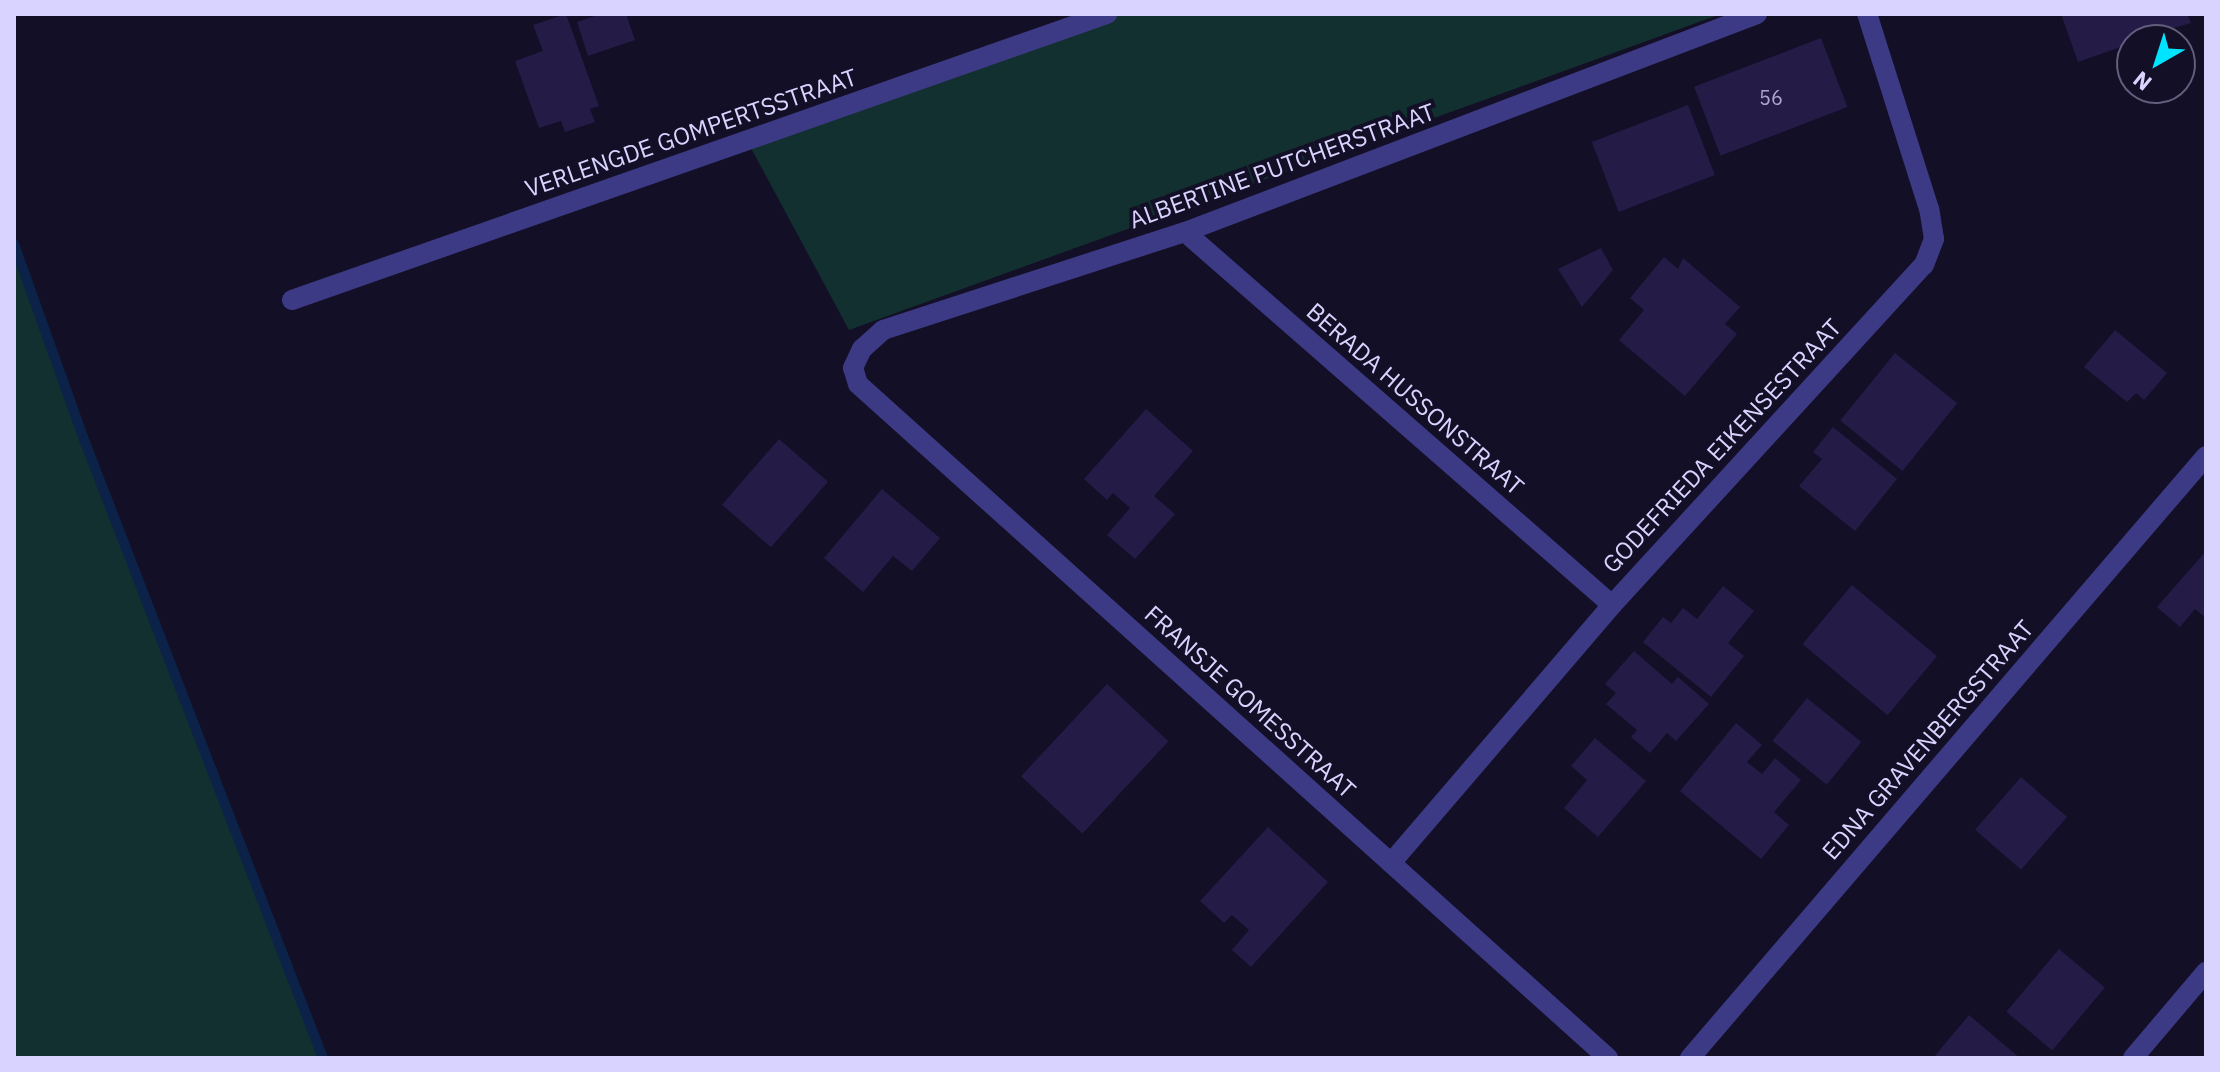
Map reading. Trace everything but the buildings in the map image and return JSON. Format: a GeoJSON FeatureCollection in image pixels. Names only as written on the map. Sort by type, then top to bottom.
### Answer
{"type":"FeatureCollection","features":[{"type":"Feature","properties":{"kind":"street","name":"VERLENGDE GOMPERTSSTRAAT"},"geometry":{"type":"LineString","coordinates":[[292,300],[1107,14]]}},
{"type":"Feature","properties":{"kind":"street","name":"ALBERTINE PUTCHERSTRAAT"},"geometry":{"type":"LineString","coordinates":[[858,384],[853,368],[862,349],[883,330],[1185,232],[1757,14]]}},
{"type":"Feature","properties":{"kind":"street","name":"GODEFRIEDA EIKENSESTRAAT"},"geometry":{"type":"LineString","coordinates":[[1391,863],[1612,605],[1924,265],[1934,239],[1929,209],[1867,14]]}},
{"type":"Feature","properties":{"kind":"street","name":"BERADA HUSSONSTRAAT"},"geometry":{"type":"LineString","coordinates":[[1185,232],[1612,605]]}},
{"type":"Feature","properties":{"kind":"street","name":"FRANSJE GOMESSTRAAT"},"geometry":{"type":"LineString","coordinates":[[858,384],[1608,1058]]}},
{"type":"Feature","properties":{"kind":"street","name":"EDNA GRAVENBERGSTRAAT"},"geometry":{"type":"LineString","coordinates":[[1690,1058],[2206,456]]}},
{"type":"Feature","properties":{"kind":"street"},"geometry":{"type":"LineString","coordinates":[[2133,1058],[2206,972]]}},
{"type":"Feature","properties":{"kind":"green space"},"geometry":{"type":"Polygon","coordinates":[[[1080,14],[1721,14],[849,330],[744,135],[1080,14]]]}},
{"type":"Feature","properties":{"kind":"green space"},"geometry":{"type":"Polygon","coordinates":[[[14,244],[85,442],[323,1058],[14,1058],[14,244]]]}},
{"type":"Feature","properties":{"kind":"waterway"},"geometry":{"type":"LineString","coordinates":[[14,244],[85,442],[323,1058]]}}]}
